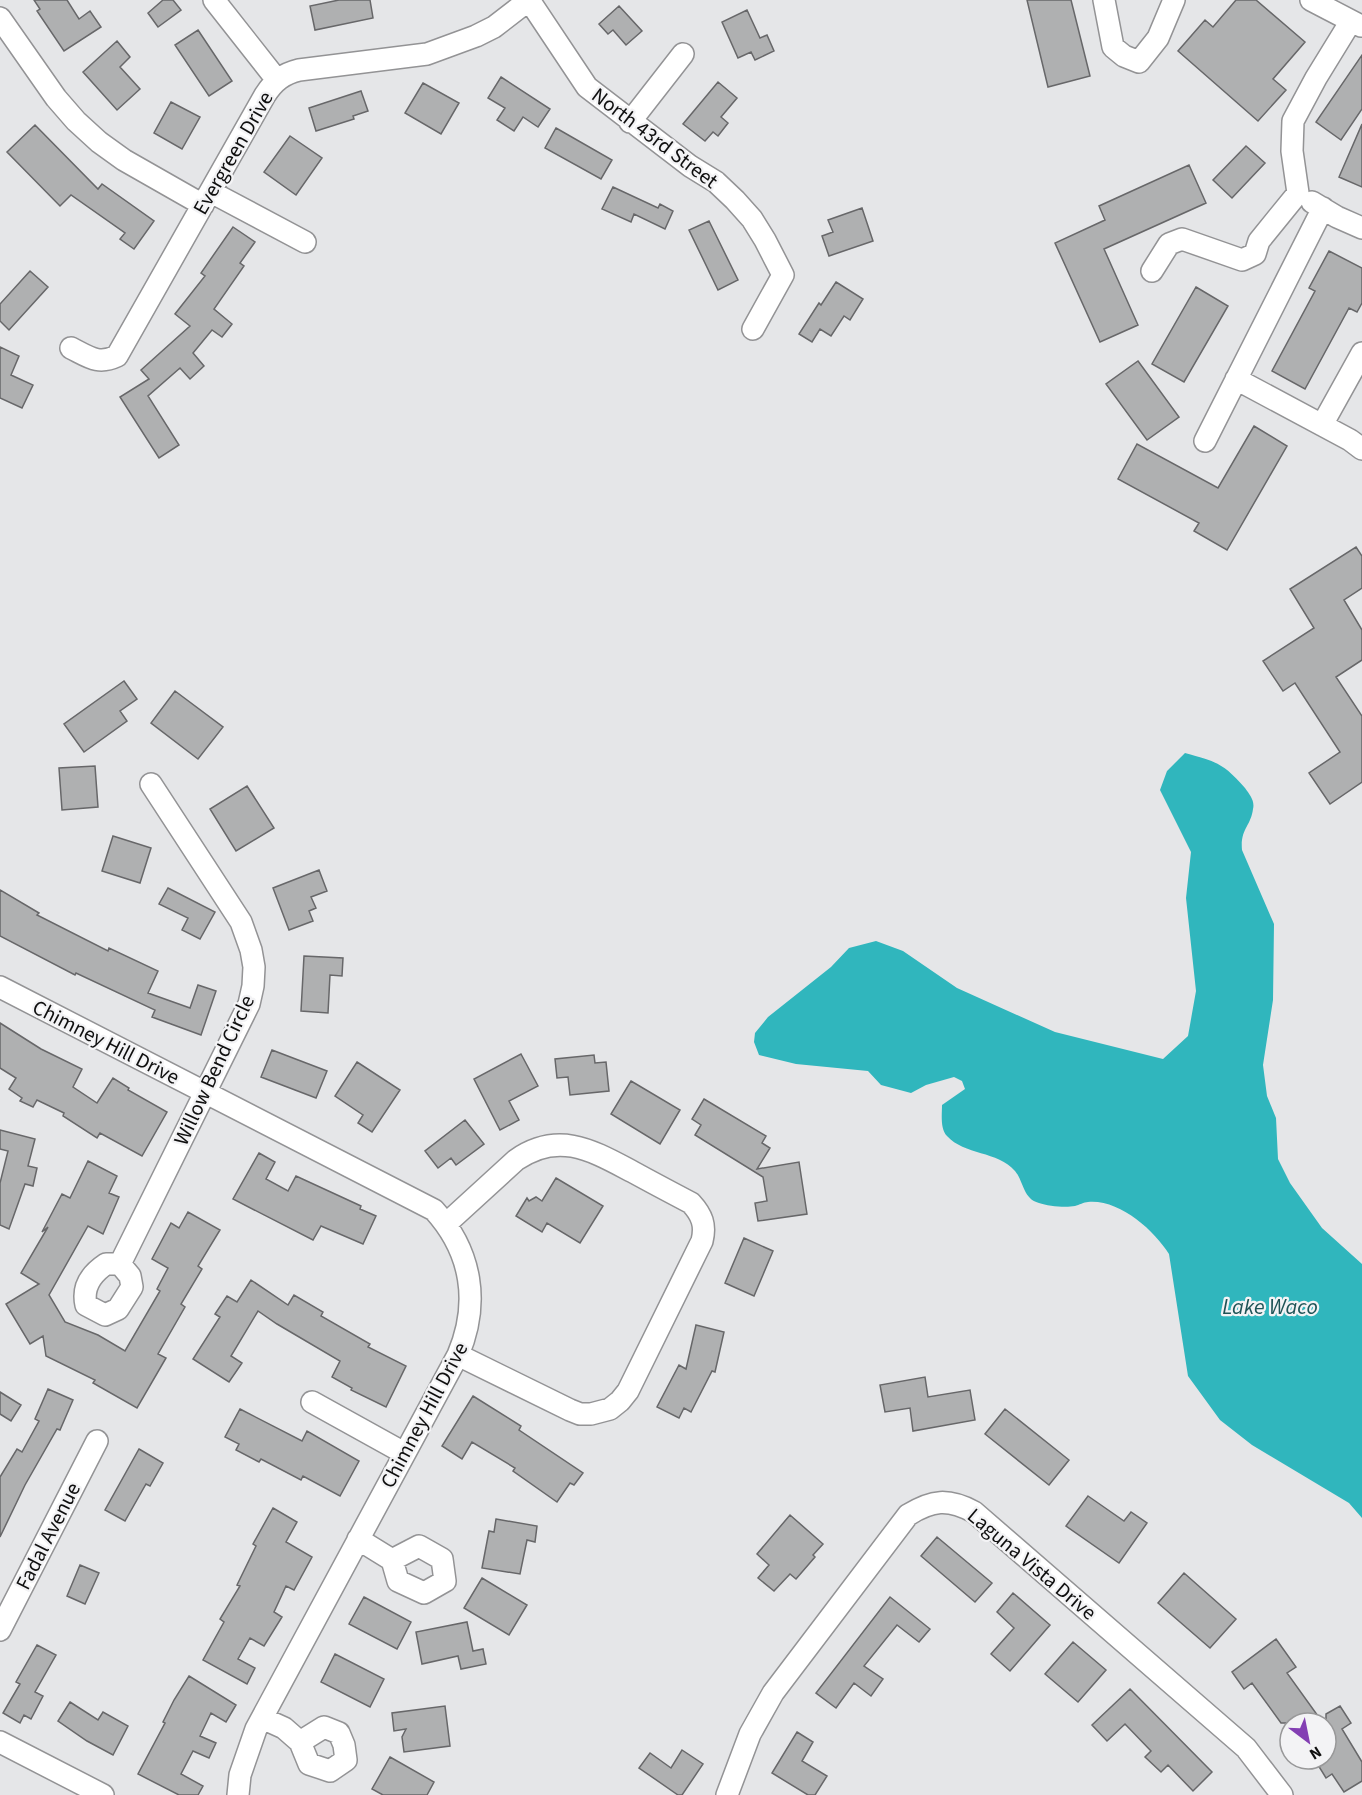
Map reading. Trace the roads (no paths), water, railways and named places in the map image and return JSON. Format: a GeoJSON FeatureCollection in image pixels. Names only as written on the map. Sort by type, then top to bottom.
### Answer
{"type":"FeatureCollection","features":[{"type":"Feature","properties":{"kind":"street"},"geometry":{"type":"LineString","coordinates":[[214,0],[277,80]]}},
{"type":"Feature","properties":{"kind":"street","name":"Evergreen Drive"},"geometry":{"type":"LineString","coordinates":[[71,348],[99,361],[106,361],[117,356],[265,95],[277,80],[299,70],[427,54],[450,47],[494,27],[529,0]]}},
{"type":"Feature","properties":{"kind":"street","name":"North 43rd Street"},"geometry":{"type":"LineString","coordinates":[[529,0],[587,87],[630,122],[716,183],[752,219],[783,275],[753,329]]}},
{"type":"Feature","properties":{"kind":"street"},"geometry":{"type":"LineString","coordinates":[[1104,0],[1113,47],[1124,56],[1138,62],[1158,38],[1174,0]]}},
{"type":"Feature","properties":{"kind":"street"},"geometry":{"type":"LineString","coordinates":[[1152,271],[1168,244],[1182,239],[1242,260],[1255,254],[1259,241],[1298,194],[1292,151],[1293,122],[1316,78],[1356,23],[1311,0]]}},
{"type":"Feature","properties":{"kind":"street"},"geometry":{"type":"LineString","coordinates":[[0,18],[56,98],[99,142],[124,160],[305,242]]}},
{"type":"Feature","properties":{"kind":"street"},"geometry":{"type":"LineString","coordinates":[[630,122],[683,54]]}},
{"type":"Feature","properties":{"kind":"street"},"geometry":{"type":"LineString","coordinates":[[1298,194],[1362,228]]}},
{"type":"Feature","properties":{"kind":"street"},"geometry":{"type":"LineString","coordinates":[[1205,441],[1323,208]]}},
{"type":"Feature","properties":{"kind":"street"},"geometry":{"type":"LineString","coordinates":[[1322,425],[1362,353]]}},
{"type":"Feature","properties":{"kind":"street"},"geometry":{"type":"LineString","coordinates":[[1236,379],[1362,449]]}},
{"type":"Feature","properties":{"kind":"street","name":"Willow Bend Circle"},"geometry":{"type":"LineString","coordinates":[[120,1264],[249,1004],[253,986],[254,967],[251,950],[241,922],[151,784]]}},
{"type":"Feature","properties":{"kind":"street","name":"Chimney Hill Drive"},"geometry":{"type":"LineString","coordinates":[[0,987],[434,1210],[458,1243],[466,1263],[470,1284],[470,1309],[468,1327],[458,1355],[262,1718],[246,1753],[238,1795]]}},
{"type":"Feature","properties":{"kind":"street"},"geometry":{"type":"LineString","coordinates":[[446,1224],[516,1160],[525,1154],[555,1145],[572,1146],[597,1153],[691,1203],[704,1221],[705,1231],[628,1391],[610,1409],[591,1414],[570,1410],[458,1355]]}},
{"type":"Feature","properties":{"kind":"street"},"geometry":{"type":"LineString","coordinates":[[312,1402],[404,1453]]}},
{"type":"Feature","properties":{"kind":"street","name":"Fadal Avenue"},"geometry":{"type":"LineString","coordinates":[[0,1630],[97,1441]]}},
{"type":"Feature","properties":{"kind":"street","name":"Laguna Vista Drive"},"geometry":{"type":"LineString","coordinates":[[727,1795],[750,1734],[773,1693],[908,1515],[922,1506],[937,1502],[961,1505],[974,1512],[1246,1748],[1282,1795]]}},
{"type":"Feature","properties":{"kind":"street"},"geometry":{"type":"LineString","coordinates":[[358,1539],[392,1560]]}},
{"type":"Feature","properties":{"kind":"street"},"geometry":{"type":"LineString","coordinates":[[262,1718],[284,1728],[300,1742]]}},
{"type":"Feature","properties":{"kind":"street"},"geometry":{"type":"LineString","coordinates":[[0,1742],[103,1795]]}},
{"type":"Feature","properties":{"kind":"water","name":"Lake Waco"},"geometry":{"type":"Polygon","coordinates":[[[1185,753],[1212,761],[1225,768],[1245,788],[1253,801],[1252,815],[1244,832],[1242,850],[1274,924],[1273,1000],[1263,1065],[1267,1096],[1276,1118],[1278,1159],[1290,1183],[1322,1228],[1362,1264],[1362,1518],[1349,1503],[1252,1445],[1220,1420],[1188,1376],[1169,1254],[1145,1226],[1112,1205],[1100,1202],[1086,1202],[1062,1207],[1034,1201],[1027,1194],[1018,1175],[1008,1165],[990,1156],[962,1147],[947,1136],[942,1125],[942,1105],[965,1089],[962,1081],[954,1077],[926,1085],[911,1093],[881,1085],[868,1071],[796,1064],[759,1055],[754,1042],[755,1033],[768,1017],[831,967],[849,948],[876,941],[903,951],[957,988],[1055,1032],[1163,1059],[1188,1036],[1196,991],[1186,898],[1191,852],[1160,790],[1167,771],[1185,753]]]}}]}
